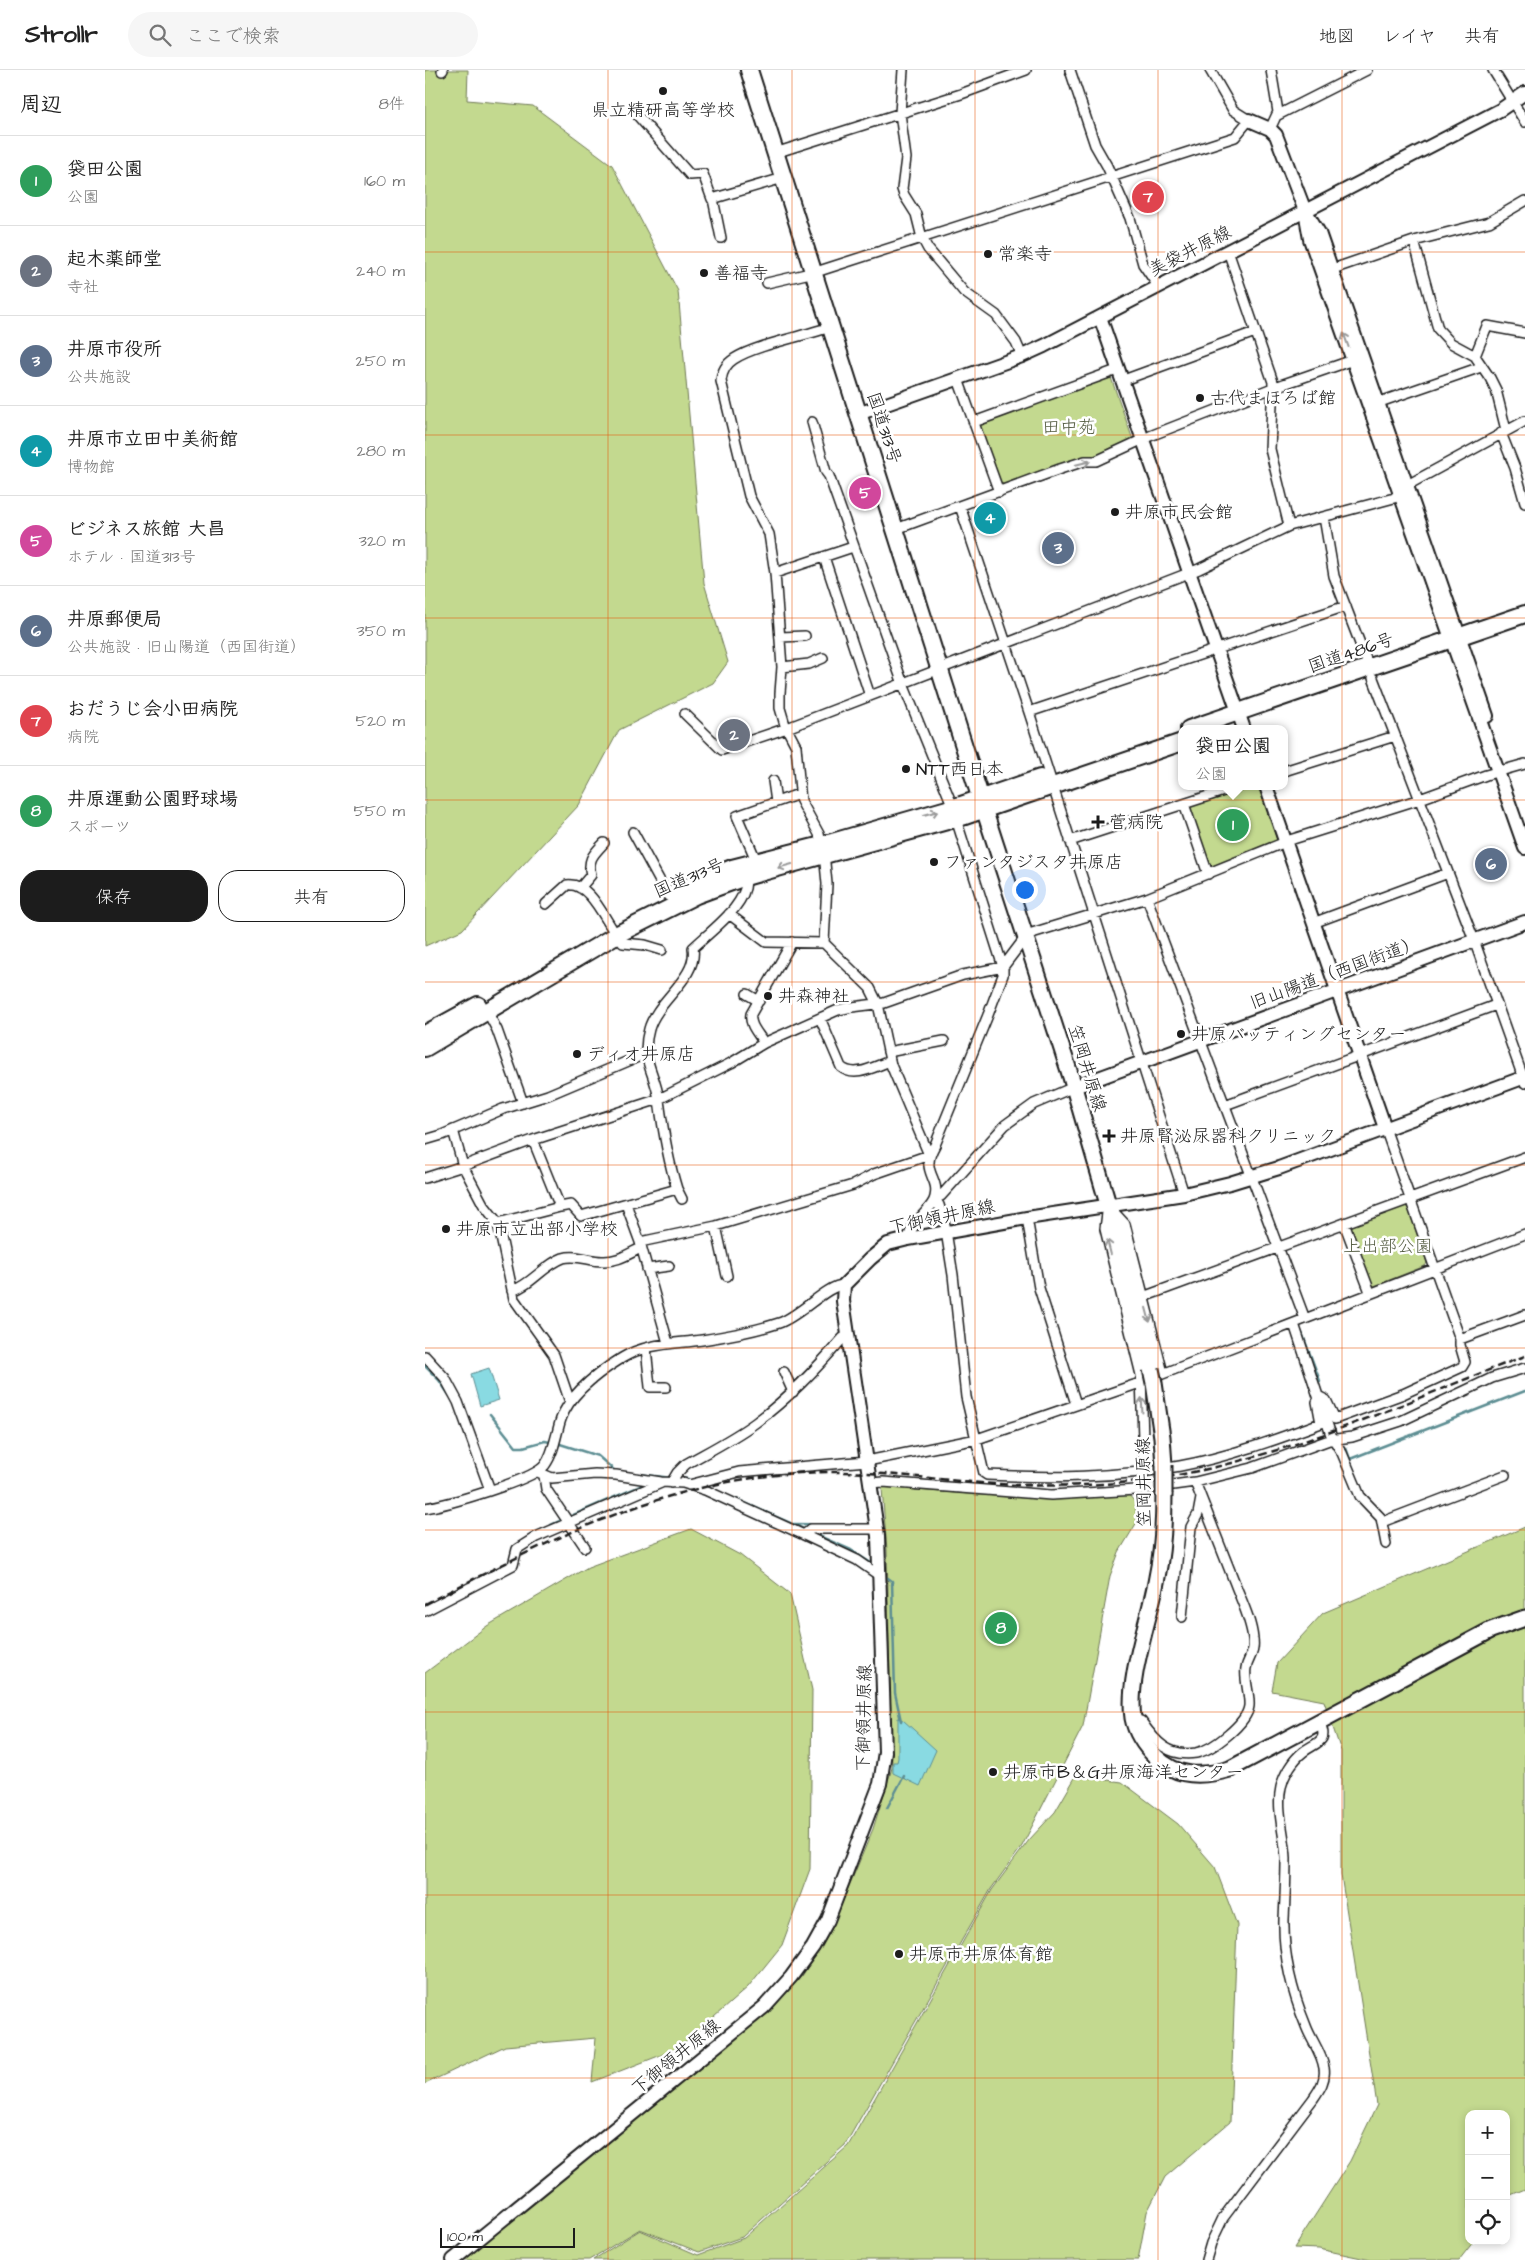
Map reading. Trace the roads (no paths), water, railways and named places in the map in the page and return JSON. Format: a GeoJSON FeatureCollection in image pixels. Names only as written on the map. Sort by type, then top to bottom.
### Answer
{"type":"FeatureCollection","features":[{"type":"Feature","properties":{"kind":"highway","name":"国道313号"},"geometry":{"type":"LineString","coordinates":[[614,930],[678,902],[823,850],[982,804],[749,70]]}},
{"type":"Feature","properties":{"kind":"highway","name":"国道486号"},"geometry":{"type":"LineString","coordinates":[[1458,644],[1525,614]]}},
{"type":"Feature","properties":{"kind":"highway","name":"国道486号"},"geometry":{"type":"LineString","coordinates":[[1215,725],[1241,721],[1371,673],[1458,644],[1525,626]]}},
{"type":"Feature","properties":{"kind":"highway"},"geometry":{"type":"LineString","coordinates":[[982,804],[1178,732]]}},
{"type":"Feature","properties":{"kind":"highway"},"geometry":{"type":"LineString","coordinates":[[1050,780],[1178,743]]}},
{"type":"Feature","properties":{"kind":"highway","name":"国道313号"},"geometry":{"type":"LineString","coordinates":[[425,1048],[485,1007],[667,896],[712,875],[756,860],[823,850]]}},
{"type":"Feature","properties":{"kind":"highway","name":"国道313号"},"geometry":{"type":"LineString","coordinates":[[425,1034],[485,1007]]}},
{"type":"Feature","properties":{"kind":"main road","name":"笠岡井原線"},"geometry":{"type":"LineString","coordinates":[[982,804],[1074,1087],[1109,1205],[1152,1377],[1164,1465],[1164,1535],[1161,1558],[1132,1693],[1133,1719],[1140,1739],[1162,1763],[1179,1772],[1197,1776],[1230,1769],[1491,1630],[1525,1618]]}},
{"type":"Feature","properties":{"kind":"street"},"geometry":{"type":"LineString","coordinates":[[903,70],[900,113],[905,158],[903,189],[919,222],[923,238],[928,249],[964,292],[997,315],[1016,342],[1022,356]]}},
{"type":"Feature","properties":{"kind":"street"},"geometry":{"type":"LineString","coordinates":[[775,153],[1026,70]]}},
{"type":"Feature","properties":{"kind":"street"},"geometry":{"type":"LineString","coordinates":[[1070,70],[1095,145],[1130,218],[1143,264],[1158,286]]}},
{"type":"Feature","properties":{"kind":"street"},"geometry":{"type":"LineString","coordinates":[[1210,70],[1233,110],[1249,120],[1270,128],[1276,135],[1305,211],[1310,239],[1327,271],[1458,644],[1502,771],[1525,848]]}},
{"type":"Feature","properties":{"kind":"street"},"geometry":{"type":"LineString","coordinates":[[1271,70],[1278,115]]}},
{"type":"Feature","properties":{"kind":"street"},"geometry":{"type":"LineString","coordinates":[[1270,128],[1278,115],[1367,70]]}},
{"type":"Feature","properties":{"kind":"street"},"geometry":{"type":"LineString","coordinates":[[1493,70],[1525,122]]}},
{"type":"Feature","properties":{"kind":"street","name":"美袋井原線"},"geometry":{"type":"LineString","coordinates":[[859,414],[1022,356],[1305,211],[1512,102],[1525,93]]}},
{"type":"Feature","properties":{"kind":"street"},"geometry":{"type":"LineString","coordinates":[[638,116],[690,175],[703,174],[713,199],[721,238]]}},
{"type":"Feature","properties":{"kind":"street"},"geometry":{"type":"LineString","coordinates":[[767,283],[813,272],[923,238],[1235,137],[1249,120]]}},
{"type":"Feature","properties":{"kind":"street"},"geometry":{"type":"LineString","coordinates":[[713,199],[783,178]]}},
{"type":"Feature","properties":{"kind":"street"},"geometry":{"type":"LineString","coordinates":[[1327,271],[1415,241],[1489,222],[1525,201]]}},
{"type":"Feature","properties":{"kind":"street"},"geometry":{"type":"LineString","coordinates":[[1415,241],[1438,329],[1451,343],[1475,356],[1490,378],[1495,390],[1503,431],[1525,503]]}},
{"type":"Feature","properties":{"kind":"street"},"geometry":{"type":"LineString","coordinates":[[1228,251],[1275,387],[1270,449],[1289,526]]}},
{"type":"Feature","properties":{"kind":"street"},"geometry":{"type":"LineString","coordinates":[[1327,271],[1353,360],[1374,404]]}},
{"type":"Feature","properties":{"kind":"street"},"geometry":{"type":"LineString","coordinates":[[1100,317],[1241,721]]}},
{"type":"Feature","properties":{"kind":"street"},"geometry":{"type":"LineString","coordinates":[[1475,356],[1487,326],[1525,333]]}},
{"type":"Feature","properties":{"kind":"street"},"geometry":{"type":"LineString","coordinates":[[824,943],[827,884],[823,850],[819,834],[801,801],[796,746],[787,728],[781,708],[779,693],[782,667],[780,637],[775,574],[769,534],[749,496],[721,381],[721,374],[734,359],[746,353],[830,328]]}},
{"type":"Feature","properties":{"kind":"street"},"geometry":{"type":"LineString","coordinates":[[974,422],[1255,332]]}},
{"type":"Feature","properties":{"kind":"street"},"geometry":{"type":"LineString","coordinates":[[895,529],[1085,461],[1096,461],[1142,440],[1275,387],[1353,360]]}},
{"type":"Feature","properties":{"kind":"street"},"geometry":{"type":"LineString","coordinates":[[1374,404],[1481,367]]}},
{"type":"Feature","properties":{"kind":"street"},"geometry":{"type":"LineString","coordinates":[[958,379],[999,492]]}},
{"type":"Feature","properties":{"kind":"street"},"geometry":{"type":"LineString","coordinates":[[685,714],[722,750],[787,728],[1189,573],[1289,526],[1394,498],[1404,490],[1503,431],[1525,421]]}},
{"type":"Feature","properties":{"kind":"street"},"geometry":{"type":"LineString","coordinates":[[812,422],[826,472],[903,684],[955,813],[1003,967],[1003,975],[988,1015],[929,1156],[928,1163],[935,1199],[941,1209],[946,1232],[953,1275],[966,1397],[985,1474],[1063,1478],[1091,1477],[1181,1466],[1237,1452],[1321,1423],[1317,1402],[1320,1397]]}},
{"type":"Feature","properties":{"kind":"street"},"geometry":{"type":"LineString","coordinates":[[960,506],[1029,712],[1093,915],[1185,1194]]}},
{"type":"Feature","properties":{"kind":"street"},"geometry":{"type":"LineString","coordinates":[[1324,517],[1332,570],[1474,940],[1524,1079]]}},
{"type":"Feature","properties":{"kind":"street"},"geometry":{"type":"LineString","coordinates":[[775,574],[853,547]]}},
{"type":"Feature","properties":{"kind":"street"},"geometry":{"type":"LineString","coordinates":[[824,557],[870,696]]}},
{"type":"Feature","properties":{"kind":"street"},"geometry":{"type":"LineString","coordinates":[[1029,712],[1346,606]]}},
{"type":"Feature","properties":{"kind":"street"},"geometry":{"type":"LineString","coordinates":[[780,637],[805,636]]}},
{"type":"Feature","properties":{"kind":"street"},"geometry":{"type":"LineString","coordinates":[[782,667],[809,664],[823,658]]}},
{"type":"Feature","properties":{"kind":"street"},"geometry":{"type":"LineString","coordinates":[[1288,770],[1395,736]]}},
{"type":"Feature","properties":{"kind":"street"},"geometry":{"type":"LineString","coordinates":[[425,1178],[659,1099],[731,1063],[764,1043],[820,1018],[852,1007],[878,1004],[963,975],[1003,967],[1025,938],[1032,933],[1147,898],[1286,843],[1525,764]]}},
{"type":"Feature","properties":{"kind":"street"},"geometry":{"type":"LineString","coordinates":[[1502,771],[1525,824]]}},
{"type":"Feature","properties":{"kind":"street"},"geometry":{"type":"LineString","coordinates":[[773,781],[776,802]]}},
{"type":"Feature","properties":{"kind":"street"},"geometry":{"type":"LineString","coordinates":[[1070,841],[1227,790]]}},
{"type":"Feature","properties":{"kind":"street"},"geometry":{"type":"LineString","coordinates":[[1267,790],[1460,1339],[1465,1362],[1462,1367],[1403,1394],[1335,1420],[1326,1400],[1320,1397]]}},
{"type":"Feature","properties":{"kind":"street"},"geometry":{"type":"LineString","coordinates":[[756,860],[737,816],[799,794]]}},
{"type":"Feature","properties":{"kind":"street"},"geometry":{"type":"LineString","coordinates":[[1185,804],[1208,874]]}},
{"type":"Feature","properties":{"kind":"street"},"geometry":{"type":"LineString","coordinates":[[633,832],[667,896]]}},
{"type":"Feature","properties":{"kind":"street"},"geometry":{"type":"LineString","coordinates":[[580,888],[591,875],[589,866],[591,857],[604,843]]}},
{"type":"Feature","properties":{"kind":"street"},"geometry":{"type":"LineString","coordinates":[[1313,923],[1448,873]]}},
{"type":"Feature","properties":{"kind":"street"},"geometry":{"type":"LineString","coordinates":[[682,1200],[668,1160],[659,1099],[645,1054],[649,1028],[665,1000],[693,964],[693,948],[729,914],[747,890],[745,877]]}},
{"type":"Feature","properties":{"kind":"street"},"geometry":{"type":"LineString","coordinates":[[546,904],[567,885],[580,888],[603,911],[623,943],[645,945],[662,950]]}},
{"type":"Feature","properties":{"kind":"street"},"geometry":{"type":"LineString","coordinates":[[1147,898],[1305,1319]]}},
{"type":"Feature","properties":{"kind":"street"},"geometry":{"type":"LineString","coordinates":[[729,914],[766,942],[824,943],[870,988],[878,1004],[889,1057],[929,1156]]}},
{"type":"Feature","properties":{"kind":"street","name":"旧山陽道（西国街道）"},"geometry":{"type":"LineString","coordinates":[[908,1239],[912,1226],[935,1199],[941,1196],[1005,1125],[1034,1104],[1074,1087],[1525,922]]}},
{"type":"Feature","properties":{"kind":"street"},"geometry":{"type":"LineString","coordinates":[[764,1043],[750,1020],[792,942]]}},
{"type":"Feature","properties":{"kind":"street"},"geometry":{"type":"LineString","coordinates":[[747,994],[759,1001]]}},
{"type":"Feature","properties":{"kind":"street"},"geometry":{"type":"LineString","coordinates":[[1225,1104],[1496,1005]]}},
{"type":"Feature","properties":{"kind":"street"},"geometry":{"type":"LineString","coordinates":[[485,1007],[497,1030],[523,1103]]}},
{"type":"Feature","properties":{"kind":"street"},"geometry":{"type":"LineString","coordinates":[[820,1018],[841,1067],[845,1071],[855,1073],[889,1057],[944,1041]]}},
{"type":"Feature","properties":{"kind":"street"},"geometry":{"type":"LineString","coordinates":[[425,1140],[478,1118],[557,1092],[645,1054]]}},
{"type":"Feature","properties":{"kind":"street","name":"下御領井原線"},"geometry":{"type":"LineString","coordinates":[[453,2260],[764,2007],[791,1977],[813,1947],[828,1920],[843,1883],[880,1784],[883,1770],[880,1576],[877,1530],[847,1336],[844,1285],[885,1247],[908,1239],[1027,1218],[1185,1194],[1252,1177],[1524,1079]]}},
{"type":"Feature","properties":{"kind":"street"},"geometry":{"type":"LineString","coordinates":[[453,1130],[463,1166],[483,1204],[498,1223],[514,1299],[554,1355],[570,1402]]}},
{"type":"Feature","properties":{"kind":"street"},"geometry":{"type":"LineString","coordinates":[[533,1140],[560,1207]]}},
{"type":"Feature","properties":{"kind":"street"},"geometry":{"type":"LineString","coordinates":[[511,1291],[521,1288],[546,1268],[564,1258],[573,1256],[609,1261],[627,1256],[641,1245],[715,1226],[853,1186],[874,1174],[929,1156]]}},
{"type":"Feature","properties":{"kind":"street"},"geometry":{"type":"LineString","coordinates":[[1143,1297],[1525,1157]]}},
{"type":"Feature","properties":{"kind":"street"},"geometry":{"type":"LineString","coordinates":[[498,1223],[571,1205],[581,1216],[677,1190]]}},
{"type":"Feature","properties":{"kind":"street"},"geometry":{"type":"LineString","coordinates":[[626,1204],[641,1245],[668,1343]]}},
{"type":"Feature","properties":{"kind":"street"},"geometry":{"type":"LineString","coordinates":[[1109,1205],[1125,1224],[1143,1297],[1152,1377],[1143,1472]]}},
{"type":"Feature","properties":{"kind":"street"},"geometry":{"type":"LineString","coordinates":[[1027,1218],[1039,1288],[1076,1404]]}},
{"type":"Feature","properties":{"kind":"street"},"geometry":{"type":"LineString","coordinates":[[1344,1223],[1370,1292]]}},
{"type":"Feature","properties":{"kind":"street"},"geometry":{"type":"LineString","coordinates":[[715,1226],[727,1276]]}},
{"type":"Feature","properties":{"kind":"street"},"geometry":{"type":"LineString","coordinates":[[689,1485],[739,1472],[867,1461],[977,1439],[1294,1324],[1370,1292],[1525,1234]]}},
{"type":"Feature","properties":{"kind":"street"},"geometry":{"type":"LineString","coordinates":[[647,1269],[669,1266]]}},
{"type":"Feature","properties":{"kind":"street"},"geometry":{"type":"LineString","coordinates":[[585,1547],[546,1489],[541,1474],[550,1457],[561,1418],[570,1402],[611,1365],[630,1354],[668,1343],[722,1336],[782,1322],[794,1317],[832,1288],[844,1285]]}},
{"type":"Feature","properties":{"kind":"street"},"geometry":{"type":"LineString","coordinates":[[1460,1339],[1525,1315]]}},
{"type":"Feature","properties":{"kind":"street"},"geometry":{"type":"LineString","coordinates":[[1294,1324],[1334,1439],[1343,1453],[1360,1496],[1383,1522],[1386,1544]]}},
{"type":"Feature","properties":{"kind":"street"},"geometry":{"type":"LineString","coordinates":[[425,1611],[513,1565],[515,1552],[520,1546],[568,1522],[670,1480],[686,1464],[755,1423],[793,1392],[847,1336]]}},
{"type":"Feature","properties":{"kind":"street"},"geometry":{"type":"LineString","coordinates":[[646,1348],[650,1387],[666,1387]]}},
{"type":"Feature","properties":{"kind":"street"},"geometry":{"type":"LineString","coordinates":[[425,1356],[445,1378],[458,1402],[490,1490]]}},
{"type":"Feature","properties":{"kind":"street"},"geometry":{"type":"LineString","coordinates":[[871,1483],[883,1482],[1063,1493],[1136,1490],[1195,1482],[1252,1468],[1334,1439],[1352,1436],[1401,1420],[1492,1378],[1525,1368]]}},
{"type":"Feature","properties":{"kind":"street"},"geometry":{"type":"LineString","coordinates":[[784,1372],[793,1392]]}},
{"type":"Feature","properties":{"kind":"street"},"geometry":{"type":"LineString","coordinates":[[425,1508],[445,1505],[541,1474],[560,1478],[595,1474],[670,1480],[689,1485],[807,1533],[857,1560],[880,1576]]}},
{"type":"Feature","properties":{"kind":"street"},"geometry":{"type":"LineString","coordinates":[[1383,1522],[1505,1475]]}},
{"type":"Feature","properties":{"kind":"street"},"geometry":{"type":"LineString","coordinates":[[1133,1719],[1141,1721],[1155,1740],[1166,1748],[1177,1754],[1189,1754],[1200,1752],[1213,1746],[1237,1725],[1249,1709],[1247,1668],[1253,1656],[1253,1639],[1247,1612],[1195,1482]]}},
{"type":"Feature","properties":{"kind":"street"},"geometry":{"type":"LineString","coordinates":[[1182,1617],[1191,1527],[1198,1514],[1201,1498]]}},
{"type":"Feature","properties":{"kind":"street"},"geometry":{"type":"LineString","coordinates":[[807,1533],[877,1530]]}},
{"type":"Feature","properties":{"kind":"street"},"geometry":{"type":"LineString","coordinates":[[1207,2260],[1211,2242],[1223,2218],[1313,2099],[1324,2079],[1322,2060],[1302,2017],[1286,1956],[1284,1938],[1286,1858],[1280,1799],[1281,1786],[1293,1762],[1321,1740],[1323,1728],[1319,1722]]}},
{"type":"Feature","properties":{"kind":"water"},"geometry":{"type":"Polygon","coordinates":[[[489,1368],[499,1400],[480,1406],[471,1374],[489,1368]]]}},
{"type":"Feature","properties":{"kind":"water"},"geometry":{"type":"Polygon","coordinates":[[[898,1718],[903,1720],[936,1750],[920,1786],[893,1773],[893,1762],[897,1762],[898,1758],[898,1718]]]}},
{"type":"Feature","properties":{"kind":"waterway"},"geometry":{"type":"LineString","coordinates":[[1302,1333],[1320,1381]]}},
{"type":"Feature","properties":{"kind":"waterway"},"geometry":{"type":"LineString","coordinates":[[425,1366],[439,1380],[449,1395]]}},
{"type":"Feature","properties":{"kind":"waterway"},"geometry":{"type":"LineString","coordinates":[[1346,1448],[1350,1459],[1525,1391]]}},
{"type":"Feature","properties":{"kind":"waterway"},"geometry":{"type":"LineString","coordinates":[[490,1414],[516,1447],[545,1441],[560,1444],[598,1456],[615,1471]]}},
{"type":"Feature","properties":{"kind":"waterway"},"geometry":{"type":"LineString","coordinates":[[638,1474],[672,1478]]}},
{"type":"Feature","properties":{"kind":"waterway"},"geometry":{"type":"LineString","coordinates":[[677,1478],[688,1479]]}},
{"type":"Feature","properties":{"kind":"waterway"},"geometry":{"type":"LineString","coordinates":[[571,1516],[645,1484]]}},
{"type":"Feature","properties":{"kind":"waterway"},"geometry":{"type":"LineString","coordinates":[[736,1499],[806,1530]]}},
{"type":"Feature","properties":{"kind":"waterway"},"geometry":{"type":"LineString","coordinates":[[551,1525],[562,1520]]}},
{"type":"Feature","properties":{"kind":"waterway"},"geometry":{"type":"LineString","coordinates":[[794,1524],[868,1525]]}},
{"type":"Feature","properties":{"kind":"waterway"},"geometry":{"type":"LineString","coordinates":[[812,1533],[851,1550],[874,1565]]}},
{"type":"Feature","properties":{"kind":"waterway"},"geometry":{"type":"LineString","coordinates":[[888,1578],[892,1581],[895,1693],[901,1721]]}},
{"type":"Feature","properties":{"kind":"waterway"},"geometry":{"type":"LineString","coordinates":[[887,1808],[904,1776]]}},
{"type":"Feature","properties":{"kind":"tunnel"},"geometry":{"type":"LineString","coordinates":[[1063,1479],[1063,1492]]}},
{"type":"Feature","properties":{"kind":"railway"},"geometry":{"type":"LineString","coordinates":[[425,1604],[526,1553],[576,1531],[626,1511],[677,1494],[730,1482],[785,1474],[843,1472],[981,1483],[1067,1486],[1154,1479],[1202,1470],[1296,1444],[1343,1428],[1525,1356]]}},
{"type":"Feature","properties":{"kind":"place","name":"県立精研高等学校"},"geometry":{"type":"Point","coordinates":[663,91]}},
{"type":"Feature","properties":{"kind":"place","name":"おだうじ会小田病院"},"geometry":{"type":"Point","coordinates":[1148,197]}},
{"type":"Feature","properties":{"kind":"place","name":"常楽寺"},"geometry":{"type":"Point","coordinates":[988,254]}},
{"type":"Feature","properties":{"kind":"place","name":"善福寺"},"geometry":{"type":"Point","coordinates":[704,273]}},
{"type":"Feature","properties":{"kind":"place","name":"古代まほろば館"},"geometry":{"type":"Point","coordinates":[1200,398]}},
{"type":"Feature","properties":{"kind":"place","name":"ビジネス旅館 大昌"},"geometry":{"type":"Point","coordinates":[865,493]}},
{"type":"Feature","properties":{"kind":"place","name":"井原市民会館"},"geometry":{"type":"Point","coordinates":[1115,512]}},
{"type":"Feature","properties":{"kind":"place","name":"井原市立田中美術館"},"geometry":{"type":"Point","coordinates":[990,518]}},
{"type":"Feature","properties":{"kind":"place","name":"井原市役所"},"geometry":{"type":"Point","coordinates":[1058,548]}},
{"type":"Feature","properties":{"kind":"place","name":"起木薬師堂"},"geometry":{"type":"Point","coordinates":[734,735]}},
{"type":"Feature","properties":{"kind":"place","name":"NTT西日本"},"geometry":{"type":"Point","coordinates":[906,769]}},
{"type":"Feature","properties":{"kind":"place","name":"菅病院"},"geometry":{"type":"Point","coordinates":[1098,822]}},
{"type":"Feature","properties":{"kind":"place","name":"袋田公園"},"geometry":{"type":"Point","coordinates":[1233,825]}},
{"type":"Feature","properties":{"kind":"place","name":"ファンタジスタ井原店"},"geometry":{"type":"Point","coordinates":[934,862]}},
{"type":"Feature","properties":{"kind":"place","name":"井原郵便局"},"geometry":{"type":"Point","coordinates":[1491,864]}},
{"type":"Feature","properties":{"kind":"place","name":"井森神社"},"geometry":{"type":"Point","coordinates":[768,996]}},
{"type":"Feature","properties":{"kind":"place","name":"井原バッティングセンター"},"geometry":{"type":"Point","coordinates":[1181,1034]}},
{"type":"Feature","properties":{"kind":"place","name":"ディオ井原店"},"geometry":{"type":"Point","coordinates":[577,1054]}},
{"type":"Feature","properties":{"kind":"place","name":"井原腎泌尿器科クリニック"},"geometry":{"type":"Point","coordinates":[1109,1136]}},
{"type":"Feature","properties":{"kind":"place","name":"井原市立出部小学校"},"geometry":{"type":"Point","coordinates":[446,1229]}},
{"type":"Feature","properties":{"kind":"place","name":"井原運動公園野球場"},"geometry":{"type":"Point","coordinates":[1001,1628]}},
{"type":"Feature","properties":{"kind":"place","name":"井原市B＆G井原海洋センター"},"geometry":{"type":"Point","coordinates":[993,1772]}},
{"type":"Feature","properties":{"kind":"place","name":"井原市井原体育館"},"geometry":{"type":"Point","coordinates":[899,1954]}},
{"type":"Feature","properties":{"kind":"park label","name":"田中苑"},"geometry":{"type":"Point","coordinates":[1069,427]}},
{"type":"Feature","properties":{"kind":"park label","name":"上出部公園"},"geometry":{"type":"Point","coordinates":[1388,1246]}}]}
